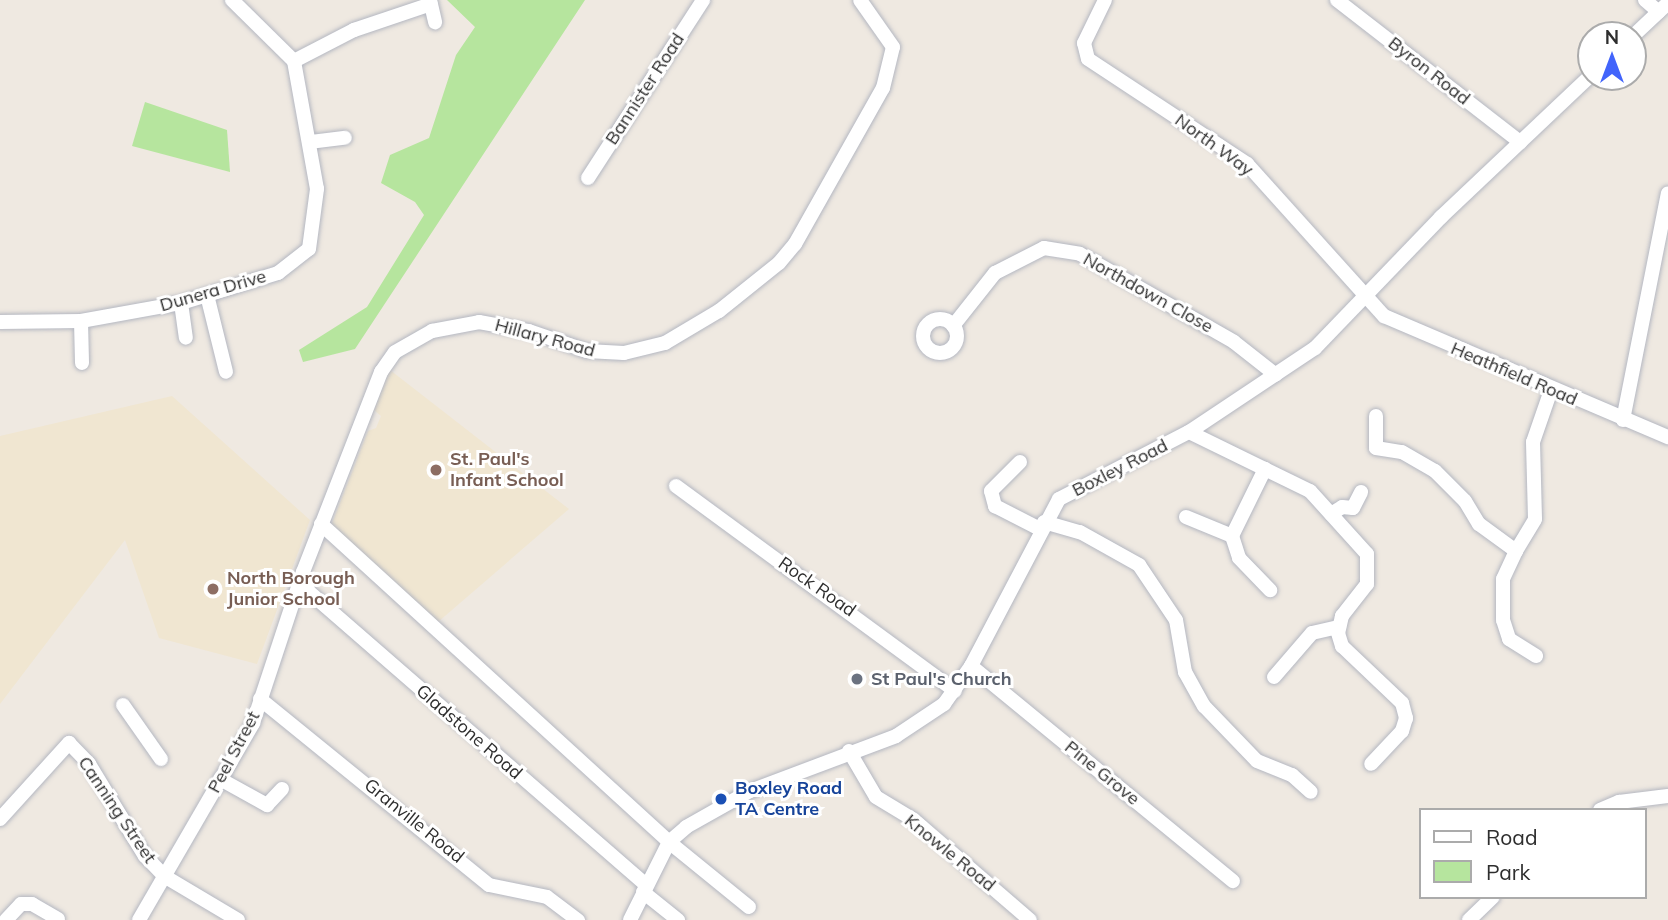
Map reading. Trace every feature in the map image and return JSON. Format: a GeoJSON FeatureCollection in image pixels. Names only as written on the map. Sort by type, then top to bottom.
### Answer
{"type":"FeatureCollection","features":[{"type":"Feature","properties":{"kind":"street"},"geometry":{"type":"LineString","coordinates":[[232,0],[294,61],[355,30],[430,2],[435,22]]}},
{"type":"Feature","properties":{"kind":"street","name":"Bannister Road"},"geometry":{"type":"LineString","coordinates":[[587,178],[703,0]]}},
{"type":"Feature","properties":{"kind":"street","name":"Hillary Road"},"geometry":{"type":"LineString","coordinates":[[303,572],[381,372],[395,352],[413,340],[458,324],[479,322],[520,329],[587,351],[646,349],[698,326],[779,263],[806,225],[883,88],[893,47],[860,0]]}},
{"type":"Feature","properties":{"kind":"street","name":"North Way"},"geometry":{"type":"LineString","coordinates":[[1105,0],[1084,43],[1088,59],[1247,164],[1366,298]]}},
{"type":"Feature","properties":{"kind":"street","name":"Byron Road"},"geometry":{"type":"LineString","coordinates":[[1337,0],[1520,142]]}},
{"type":"Feature","properties":{"kind":"street"},"geometry":{"type":"LineString","coordinates":[[1645,0],[1663,7],[1647,22]]}},
{"type":"Feature","properties":{"kind":"street","name":"Dunera Drive"},"geometry":{"type":"LineString","coordinates":[[0,322],[81,321],[181,303],[278,273],[309,248],[317,189],[294,61]]}},
{"type":"Feature","properties":{"kind":"street","name":"Boxley Road"},"geometry":{"type":"LineString","coordinates":[[630,920],[669,842],[750,791],[849,751],[896,736],[955,691],[971,666],[1042,525],[1059,499],[1189,432],[1315,348],[1577,88]]}},
{"type":"Feature","properties":{"kind":"street"},"geometry":{"type":"LineString","coordinates":[[310,142],[345,138]]}},
{"type":"Feature","properties":{"kind":"street"},"geometry":{"type":"LineString","coordinates":[[1623,420],[1668,192]]}},
{"type":"Feature","properties":{"kind":"street","name":"Northdown Close"},"geometry":{"type":"LineString","coordinates":[[953,326],[995,273],[1044,248],[1080,254],[1234,342],[1276,375]]}},
{"type":"Feature","properties":{"kind":"street"},"geometry":{"type":"LineString","coordinates":[[207,295],[226,372]]}},
{"type":"Feature","properties":{"kind":"street","name":"Heathfield Road"},"geometry":{"type":"LineString","coordinates":[[1366,298],[1402,326],[1668,438]]}},
{"type":"Feature","properties":{"kind":"street"},"geometry":{"type":"LineString","coordinates":[[181,303],[186,338]]}},
{"type":"Feature","properties":{"kind":"street"},"geometry":{"type":"LineString","coordinates":[[81,321],[82,363]]}},
{"type":"Feature","properties":{"kind":"street"},"geometry":{"type":"LineString","coordinates":[[1536,656],[1509,639],[1503,620],[1503,579],[1535,519],[1533,442],[1551,390]]}},
{"type":"Feature","properties":{"kind":"street"},"geometry":{"type":"LineString","coordinates":[[1376,416],[1376,449],[1402,452],[1435,471],[1465,501],[1479,524],[1516,551]]}},
{"type":"Feature","properties":{"kind":"street"},"geometry":{"type":"LineString","coordinates":[[1189,432],[1310,491],[1367,554],[1367,584],[1342,616],[1339,627],[1342,646],[1402,703],[1406,718],[1402,730],[1371,764]]}},
{"type":"Feature","properties":{"kind":"street"},"geometry":{"type":"LineString","coordinates":[[1020,462],[991,491],[995,506],[1042,525],[1080,532],[1139,565],[1176,620],[1185,672],[1220,725],[1257,761],[1292,775],[1311,792]]}},
{"type":"Feature","properties":{"kind":"street"},"geometry":{"type":"LineString","coordinates":[[1265,469],[1232,536],[1239,558],[1270,590]]}},
{"type":"Feature","properties":{"kind":"street","name":"Rock Road"},"geometry":{"type":"LineString","coordinates":[[676,486],[955,691]]}},
{"type":"Feature","properties":{"kind":"street"},"geometry":{"type":"LineString","coordinates":[[1331,514],[1342,507],[1353,508],[1362,492]]}},
{"type":"Feature","properties":{"kind":"street"},"geometry":{"type":"LineString","coordinates":[[1186,517],[1232,536]]}},
{"type":"Feature","properties":{"kind":"street"},"geometry":{"type":"LineString","coordinates":[[321,524],[669,842],[749,907]]}},
{"type":"Feature","properties":{"kind":"street","name":"Peel Street"},"geometry":{"type":"LineString","coordinates":[[139,920],[250,728],[303,572]]}},
{"type":"Feature","properties":{"kind":"street","name":"Gladstone Road"},"geometry":{"type":"LineString","coordinates":[[303,572],[308,591],[678,920]]}},
{"type":"Feature","properties":{"kind":"street"},"geometry":{"type":"LineString","coordinates":[[1274,677],[1312,633],[1339,627]]}},
{"type":"Feature","properties":{"kind":"street","name":"Pine Grove"},"geometry":{"type":"LineString","coordinates":[[971,666],[1233,881]]}},
{"type":"Feature","properties":{"kind":"street","name":"Granville Road"},"geometry":{"type":"LineString","coordinates":[[260,699],[489,885],[547,897],[578,920]]}},
{"type":"Feature","properties":{"kind":"street"},"geometry":{"type":"LineString","coordinates":[[123,705],[161,759]]}},
{"type":"Feature","properties":{"kind":"street","name":"Canning Street"},"geometry":{"type":"LineString","coordinates":[[0,819],[69,743],[89,764],[145,856],[164,876],[238,920]]}},
{"type":"Feature","properties":{"kind":"street","name":"Knowle Road"},"geometry":{"type":"LineString","coordinates":[[849,751],[876,797],[914,821],[1030,920]]}},
{"type":"Feature","properties":{"kind":"street"},"geometry":{"type":"LineString","coordinates":[[220,779],[267,805],[282,789]]}},
{"type":"Feature","properties":{"kind":"street"},"geometry":{"type":"LineString","coordinates":[[1605,808],[1619,802],[1668,796]]}},
{"type":"Feature","properties":{"kind":"street"},"geometry":{"type":"LineString","coordinates":[[1469,920],[1491,899]]}},
{"type":"Feature","properties":{"kind":"street"},"geometry":{"type":"LineString","coordinates":[[6,920],[21,904],[32,904],[58,919]]}},
{"type":"Feature","properties":{"kind":"shaded area","name":"St. Paul's Infant School"},"geometry":{"type":"Polygon","coordinates":[[[390,370],[569,509],[438,622],[331,526],[368,431],[376,428],[381,416],[374,410],[390,370]]]}},
{"type":"Feature","properties":{"kind":"shaded area","name":"North Borough Junior School"},"geometry":{"type":"Polygon","coordinates":[[[172,396],[310,520],[257,664],[159,638],[125,540],[0,704],[0,436],[172,396]]]}},
{"type":"Feature","properties":{"kind":"green space"},"geometry":{"type":"Polygon","coordinates":[[[447,0],[585,0],[355,349],[303,362],[299,350],[367,307],[424,215],[415,202],[381,183],[390,155],[429,138],[456,55],[475,27],[447,0]]]}},
{"type":"Feature","properties":{"kind":"green space"},"geometry":{"type":"Polygon","coordinates":[[[145,102],[227,130],[230,172],[132,146],[145,102]]]}},
{"type":"Feature","properties":{"kind":"place","name":"St. Paul's Infant School"},"geometry":{"type":"Point","coordinates":[436,470]}},
{"type":"Feature","properties":{"kind":"place","name":"North Borough Junior School"},"geometry":{"type":"Point","coordinates":[213,589]}},
{"type":"Feature","properties":{"kind":"place","name":"St Paul's Church"},"geometry":{"type":"Point","coordinates":[857,679]}},
{"type":"Feature","properties":{"kind":"place","name":"Boxley Road TA Centre"},"geometry":{"type":"Point","coordinates":[721,799]}}]}
